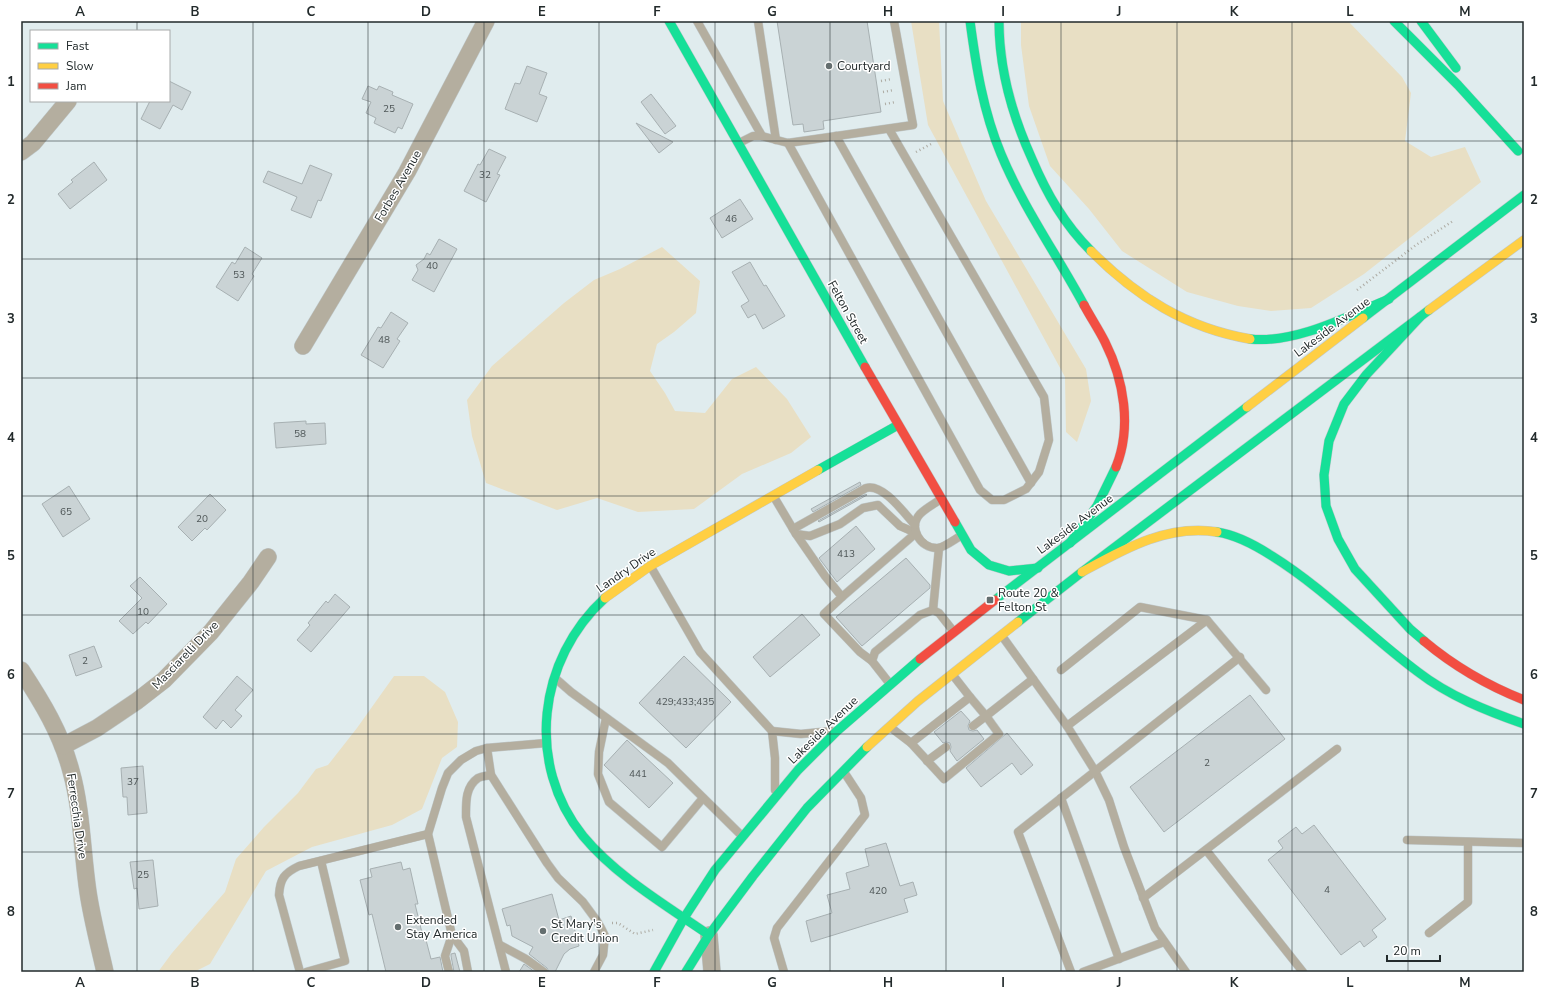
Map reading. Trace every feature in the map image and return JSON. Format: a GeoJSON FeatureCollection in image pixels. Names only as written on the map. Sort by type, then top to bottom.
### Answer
{"type":"FeatureCollection","features":[{"type":"Feature","properties":{"kind":"main road","name":"Felton Street"},"geometry":{"type":"LineString","coordinates":[[669,21],[898,426],[971,550],[989,565],[1010,571],[1038,568]]}},
{"type":"Feature","properties":{"kind":"main road"},"geometry":{"type":"LineString","coordinates":[[970,21],[976,63],[985,107],[1002,156],[1017,187],[1108,348],[1124,402],[1124,434],[1120,454],[1096,509],[1070,543]]}},
{"type":"Feature","properties":{"kind":"main road"},"geometry":{"type":"LineString","coordinates":[[999,21],[999,54],[1008,98],[1024,144],[1051,202],[1086,246],[1124,281],[1143,295],[1199,326],[1229,335],[1254,339],[1273,339],[1302,332],[1341,319],[1389,299]]}},
{"type":"Feature","properties":{"kind":"main road"},"geometry":{"type":"LineString","coordinates":[[1394,21],[1458,85],[1518,152]]}},
{"type":"Feature","properties":{"kind":"main road"},"geometry":{"type":"LineString","coordinates":[[1421,21],[1524,160]]}},
{"type":"Feature","properties":{"kind":"main road","name":"Lakeside Avenue"},"geometry":{"type":"LineString","coordinates":[[654,972],[684,918],[715,870],[803,764],[837,731],[928,652],[1524,195]]}},
{"type":"Feature","properties":{"kind":"main road"},"geometry":{"type":"LineString","coordinates":[[686,972],[709,935],[802,813],[843,770],[889,726],[951,674],[1082,572],[1524,240]]}},
{"type":"Feature","properties":{"kind":"main road"},"geometry":{"type":"LineString","coordinates":[[1420,317],[1366,375],[1344,404],[1329,441],[1324,475],[1326,506],[1338,539],[1355,569],[1410,629],[1461,669],[1497,689],[1524,700]]}},
{"type":"Feature","properties":{"kind":"main road","name":"Landry Drive"},"geometry":{"type":"LineString","coordinates":[[709,935],[613,864],[590,842],[572,821],[552,773],[546,744],[548,702],[553,676],[563,653],[584,620],[604,598],[650,566],[898,426]]}},
{"type":"Feature","properties":{"kind":"main road"},"geometry":{"type":"LineString","coordinates":[[1082,572],[1125,548],[1161,535],[1189,530],[1216,532],[1245,540],[1290,568],[1334,602],[1401,659],[1436,685],[1472,704],[1524,724]]}},
{"type":"Feature","properties":{"kind":"street","name":"Forbes Avenue"},"geometry":{"type":"LineString","coordinates":[[303,346],[407,172],[486,21]]}},
{"type":"Feature","properties":{"kind":"street"},"geometry":{"type":"LineString","coordinates":[[21,152],[33,143],[67,102]]}},
{"type":"Feature","properties":{"kind":"street","name":"Masciarelli Drive"},"geometry":{"type":"LineString","coordinates":[[63,746],[97,728],[137,701],[164,680],[210,632],[251,582],[268,556]]}},
{"type":"Feature","properties":{"kind":"street","name":"Ferrecchia Drive"},"geometry":{"type":"LineString","coordinates":[[21,670],[42,701],[55,726],[72,771],[78,801],[92,920],[105,972]]}},
{"type":"Feature","properties":{"kind":"street"},"geometry":{"type":"LineString","coordinates":[[709,935],[712,972]]}},
{"type":"Feature","properties":{"kind":"lane"},"geometry":{"type":"LineString","coordinates":[[697,21],[762,136]]}},
{"type":"Feature","properties":{"kind":"lane"},"geometry":{"type":"LineString","coordinates":[[758,21],[776,140]]}},
{"type":"Feature","properties":{"kind":"lane"},"geometry":{"type":"LineString","coordinates":[[739,143],[753,136],[762,136],[788,143],[913,125],[894,21]]}},
{"type":"Feature","properties":{"kind":"lane"},"geometry":{"type":"LineString","coordinates":[[788,143],[980,490],[992,500],[1004,500],[1026,489],[1039,472],[1049,440],[1044,397],[889,129]]}},
{"type":"Feature","properties":{"kind":"lane"},"geometry":{"type":"LineString","coordinates":[[836,136],[1031,483]]}},
{"type":"Feature","properties":{"kind":"lane"},"geometry":{"type":"LineString","coordinates":[[795,531],[871,486],[880,489],[890,498],[915,529],[922,544],[929,548],[939,548],[963,535]]}},
{"type":"Feature","properties":{"kind":"lane"},"geometry":{"type":"LineString","coordinates":[[773,496],[825,576],[842,597]]}},
{"type":"Feature","properties":{"kind":"lane"},"geometry":{"type":"LineString","coordinates":[[890,685],[872,661],[860,652],[824,614],[915,529],[920,514],[941,499]]}},
{"type":"Feature","properties":{"kind":"lane"},"geometry":{"type":"LineString","coordinates":[[795,531],[810,536],[840,524],[863,508],[878,505],[900,526],[915,529]]}},
{"type":"Feature","properties":{"kind":"lane"},"geometry":{"type":"LineString","coordinates":[[933,610],[939,548]]}},
{"type":"Feature","properties":{"kind":"lane"},"geometry":{"type":"LineString","coordinates":[[650,566],[700,652],[772,731],[775,762],[775,797]]}},
{"type":"Feature","properties":{"kind":"lane"},"geometry":{"type":"LineString","coordinates":[[1061,670],[1140,607],[1207,620],[1240,657],[1266,690]]}},
{"type":"Feature","properties":{"kind":"lane"},"geometry":{"type":"LineString","coordinates":[[872,661],[875,652],[920,615],[933,610],[939,613],[954,632]]}},
{"type":"Feature","properties":{"kind":"lane"},"geometry":{"type":"LineString","coordinates":[[1067,726],[1207,620]]}},
{"type":"Feature","properties":{"kind":"lane"},"geometry":{"type":"LineString","coordinates":[[1001,635],[1067,726],[1095,771],[1109,800],[1124,848],[1154,928],[1186,972]]}},
{"type":"Feature","properties":{"kind":"lane"},"geometry":{"type":"LineString","coordinates":[[1071,972],[1018,832],[1240,657]]}},
{"type":"Feature","properties":{"kind":"lane"},"geometry":{"type":"LineString","coordinates":[[889,726],[911,743],[944,779],[1000,734],[951,674]]}},
{"type":"Feature","properties":{"kind":"lane"},"geometry":{"type":"LineString","coordinates":[[553,676],[571,692],[668,763],[742,836]]}},
{"type":"Feature","properties":{"kind":"lane"},"geometry":{"type":"LineString","coordinates":[[973,726],[1033,679]]}},
{"type":"Feature","properties":{"kind":"lane"},"geometry":{"type":"LineString","coordinates":[[911,743],[970,697]]}},
{"type":"Feature","properties":{"kind":"lane"},"geometry":{"type":"LineString","coordinates":[[606,718],[598,752],[598,774],[609,802],[662,846],[703,798]]}},
{"type":"Feature","properties":{"kind":"lane"},"geometry":{"type":"LineString","coordinates":[[772,731],[801,734],[837,731]]}},
{"type":"Feature","properties":{"kind":"lane"},"geometry":{"type":"LineString","coordinates":[[468,972],[464,951],[452,935],[428,834],[442,788],[448,773],[461,760],[476,751],[487,748],[546,744]]}},
{"type":"Feature","properties":{"kind":"lane"},"geometry":{"type":"LineString","coordinates":[[927,761],[946,746]]}},
{"type":"Feature","properties":{"kind":"lane"},"geometry":{"type":"LineString","coordinates":[[487,748],[491,775],[547,863],[558,878],[583,902],[597,921],[605,936],[603,955],[594,972]]}},
{"type":"Feature","properties":{"kind":"lane"},"geometry":{"type":"LineString","coordinates":[[1143,898],[1337,749]]}},
{"type":"Feature","properties":{"kind":"lane"},"geometry":{"type":"LineString","coordinates":[[784,972],[774,938],[777,928],[865,815],[861,798],[843,770]]}},
{"type":"Feature","properties":{"kind":"lane"},"geometry":{"type":"LineString","coordinates":[[491,775],[478,778],[469,789],[466,801],[466,817],[507,971]]}},
{"type":"Feature","properties":{"kind":"lane"},"geometry":{"type":"LineString","coordinates":[[1061,798],[1119,959]]}},
{"type":"Feature","properties":{"kind":"lane"},"geometry":{"type":"LineString","coordinates":[[300,972],[279,895],[280,883],[288,871],[299,866],[428,834]]}},
{"type":"Feature","properties":{"kind":"lane"},"geometry":{"type":"LineString","coordinates":[[1407,840],[1524,843]]}},
{"type":"Feature","properties":{"kind":"lane"},"geometry":{"type":"LineString","coordinates":[[1429,933],[1468,902],[1468,842]]}},
{"type":"Feature","properties":{"kind":"lane"},"geometry":{"type":"LineString","coordinates":[[1206,850],[1303,972]]}},
{"type":"Feature","properties":{"kind":"lane"},"geometry":{"type":"LineString","coordinates":[[306,972],[345,961],[320,861]]}},
{"type":"Feature","properties":{"kind":"lane"},"geometry":{"type":"LineString","coordinates":[[449,972],[445,956],[452,935]]}},
{"type":"Feature","properties":{"kind":"lane"},"geometry":{"type":"LineString","coordinates":[[1083,972],[1164,942]]}},
{"type":"Feature","properties":{"kind":"lane"},"geometry":{"type":"LineString","coordinates":[[500,945],[544,972]]}},
{"type":"Feature","properties":{"kind":"path"},"geometry":{"type":"LineString","coordinates":[[905,157],[933,144]]}},
{"type":"Feature","properties":{"kind":"path"},"geometry":{"type":"LineString","coordinates":[[1352,294],[1416,245],[1453,221]]}},
{"type":"Feature","properties":{"kind":"path"},"geometry":{"type":"LineString","coordinates":[[601,928],[613,922],[618,923],[635,934],[653,930]]}},
{"type":"Feature","properties":{"kind":"shaded area"},"geometry":{"type":"Polygon","coordinates":[[[911,21],[939,21],[943,101],[986,201],[1086,369],[1091,401],[1077,442],[1066,432],[1065,377],[928,125],[911,21]]]}},
{"type":"Feature","properties":{"kind":"shaded area"},"geometry":{"type":"Polygon","coordinates":[[[1021,21],[1348,21],[1402,77],[1411,93],[1405,141],[1431,157],[1465,147],[1481,182],[1364,274],[1311,308],[1271,311],[1238,306],[1187,292],[1122,251],[1089,209],[1050,166],[1029,106],[1021,45],[1021,21]]]}},
{"type":"Feature","properties":{"kind":"shaded area"},"geometry":{"type":"Polygon","coordinates":[[[662,247],[700,281],[696,313],[657,344],[650,371],[675,411],[705,413],[732,379],[756,367],[787,399],[811,437],[791,453],[742,474],[694,509],[638,512],[597,498],[557,510],[486,483],[472,436],[467,400],[492,366],[564,303],[594,280],[620,269],[662,247]]]}},
{"type":"Feature","properties":{"kind":"shaded area"},"geometry":{"type":"Polygon","coordinates":[[[394,676],[424,676],[445,692],[458,722],[457,747],[442,758],[422,809],[392,825],[312,847],[266,871],[210,964],[194,972],[158,972],[172,953],[225,892],[236,859],[264,827],[298,793],[316,769],[328,765],[357,728],[394,676]]]}},
{"type":"Feature","properties":{"kind":"building","name":"Courtyard"},"geometry":{"type":"Polygon","coordinates":[[[777,21],[867,21],[881,112],[823,121],[824,129],[804,132],[803,124],[793,125],[777,21]]]}},
{"type":"Feature","properties":{"kind":"building"},"geometry":{"type":"Polygon","coordinates":[[[527,66],[547,73],[539,94],[547,97],[537,122],[505,109],[515,83],[520,84],[527,66]]]}},
{"type":"Feature","properties":{"kind":"building"},"geometry":{"type":"Polygon","coordinates":[[[170,82],[191,92],[182,110],[173,105],[160,129],[141,119],[150,102],[170,102],[170,82]]]}},
{"type":"Feature","properties":{"kind":"building"},"geometry":{"type":"Polygon","coordinates":[[[368,86],[377,90],[379,86],[393,92],[392,95],[413,104],[402,129],[398,127],[395,133],[374,123],[376,118],[366,113],[371,102],[362,99],[368,86]]]}},
{"type":"Feature","properties":{"kind":"building"},"geometry":{"type":"Polygon","coordinates":[[[651,94],[676,126],[665,134],[641,102],[651,94]]]}},
{"type":"Feature","properties":{"kind":"building"},"geometry":{"type":"Polygon","coordinates":[[[636,123],[673,142],[659,153],[636,123]]]}},
{"type":"Feature","properties":{"kind":"building"},"geometry":{"type":"Polygon","coordinates":[[[489,149],[506,157],[497,174],[500,175],[486,202],[464,191],[478,164],[480,165],[489,149]]]}},
{"type":"Feature","properties":{"kind":"building"},"geometry":{"type":"Polygon","coordinates":[[[94,162],[107,180],[70,209],[58,194],[73,182],[71,180],[94,162]]]}},
{"type":"Feature","properties":{"kind":"building"},"geometry":{"type":"Polygon","coordinates":[[[310,165],[332,174],[321,201],[318,200],[311,218],[291,210],[297,197],[263,182],[268,171],[302,184],[310,165]]]}},
{"type":"Feature","properties":{"kind":"building"},"geometry":{"type":"Polygon","coordinates":[[[740,199],[753,219],[722,238],[710,218],[740,199]]]}},
{"type":"Feature","properties":{"kind":"building"},"geometry":{"type":"Polygon","coordinates":[[[439,239],[457,249],[434,292],[412,280],[418,270],[416,265],[424,259],[427,253],[430,255],[439,239]]]}},
{"type":"Feature","properties":{"kind":"building"},"geometry":{"type":"Polygon","coordinates":[[[245,247],[262,258],[252,274],[254,276],[238,301],[216,287],[232,262],[235,264],[245,247]]]}},
{"type":"Feature","properties":{"kind":"building"},"geometry":{"type":"Polygon","coordinates":[[[750,262],[764,286],[766,285],[785,316],[763,329],[755,314],[748,318],[741,306],[749,301],[732,272],[750,262]]]}},
{"type":"Feature","properties":{"kind":"building"},"geometry":{"type":"Polygon","coordinates":[[[391,312],[408,323],[397,339],[400,341],[383,368],[361,355],[378,327],[381,328],[391,312]]]}},
{"type":"Feature","properties":{"kind":"building"},"geometry":{"type":"Polygon","coordinates":[[[306,421],[306,424],[325,423],[326,444],[276,448],[274,423],[306,421]]]}},
{"type":"Feature","properties":{"kind":"building"},"geometry":{"type":"Polygon","coordinates":[[[860,482],[861,485],[813,512],[811,509],[860,482]]]}},
{"type":"Feature","properties":{"kind":"building"},"geometry":{"type":"Polygon","coordinates":[[[69,486],[90,519],[63,537],[42,504],[69,486]]]}},
{"type":"Feature","properties":{"kind":"building"},"geometry":{"type":"Polygon","coordinates":[[[210,494],[226,510],[207,530],[205,528],[192,541],[178,527],[210,494]]]}},
{"type":"Feature","properties":{"kind":"building"},"geometry":{"type":"Polygon","coordinates":[[[866,494],[867,495],[819,522],[818,521],[866,494]]]}},
{"type":"Feature","properties":{"kind":"building"},"geometry":{"type":"Polygon","coordinates":[[[856,526],[875,549],[837,582],[819,558],[856,526]]]}},
{"type":"Feature","properties":{"kind":"building"},"geometry":{"type":"Polygon","coordinates":[[[906,558],[930,585],[930,588],[862,646],[836,617],[906,558]]]}},
{"type":"Feature","properties":{"kind":"building"},"geometry":{"type":"Polygon","coordinates":[[[140,577],[167,604],[148,624],[146,622],[133,634],[119,621],[142,598],[130,586],[140,577]]]}},
{"type":"Feature","properties":{"kind":"building"},"geometry":{"type":"Polygon","coordinates":[[[335,594],[350,607],[311,652],[297,640],[310,625],[308,623],[326,601],[328,603],[335,594]]]}},
{"type":"Feature","properties":{"kind":"building"},"geometry":{"type":"Polygon","coordinates":[[[802,614],[820,635],[770,677],[753,657],[802,614]]]}},
{"type":"Feature","properties":{"kind":"building"},"geometry":{"type":"Polygon","coordinates":[[[94,646],[102,667],[76,676],[69,655],[94,646]]]}},
{"type":"Feature","properties":{"kind":"building"},"geometry":{"type":"Polygon","coordinates":[[[684,656],[731,702],[686,748],[639,703],[684,656]]]}},
{"type":"Feature","properties":{"kind":"building"},"geometry":{"type":"Polygon","coordinates":[[[237,676],[253,690],[235,710],[242,716],[231,728],[223,720],[216,729],[203,717],[237,676]]]}},
{"type":"Feature","properties":{"kind":"building"},"geometry":{"type":"Polygon","coordinates":[[[1250,695],[1285,739],[1164,832],[1130,787],[1250,695]]]}},
{"type":"Feature","properties":{"kind":"building"},"geometry":{"type":"Polygon","coordinates":[[[961,711],[970,721],[968,726],[969,730],[977,730],[984,739],[957,761],[950,751],[950,743],[943,743],[934,732],[961,711]]]}},
{"type":"Feature","properties":{"kind":"building"},"geometry":{"type":"Polygon","coordinates":[[[1007,733],[1033,765],[1021,775],[1012,763],[981,787],[966,768],[1007,733]]]}},
{"type":"Feature","properties":{"kind":"building"},"geometry":{"type":"Polygon","coordinates":[[[627,740],[673,783],[649,808],[604,765],[627,740]]]}},
{"type":"Feature","properties":{"kind":"building"},"geometry":{"type":"Polygon","coordinates":[[[143,766],[147,813],[128,815],[127,797],[123,797],[121,768],[143,766]]]}},
{"type":"Feature","properties":{"kind":"building"},"geometry":{"type":"Polygon","coordinates":[[[1314,825],[1386,919],[1372,930],[1377,937],[1364,947],[1360,941],[1341,955],[1268,860],[1283,848],[1278,841],[1296,827],[1302,834],[1314,825]]]}},
{"type":"Feature","properties":{"kind":"building"},"geometry":{"type":"Polygon","coordinates":[[[886,843],[900,886],[913,882],[917,895],[904,899],[908,912],[811,942],[806,921],[832,913],[827,895],[850,889],[846,873],[869,866],[865,849],[886,843]]]}},
{"type":"Feature","properties":{"kind":"building"},"geometry":{"type":"Polygon","coordinates":[[[153,860],[158,906],[139,909],[137,888],[134,889],[130,862],[153,860]]]}},
{"type":"Feature","properties":{"kind":"building","name":"Extended Stay America"},"geometry":{"type":"Polygon","coordinates":[[[401,862],[403,870],[410,868],[418,904],[415,904],[424,941],[426,940],[431,959],[440,957],[443,972],[386,972],[372,914],[369,915],[360,880],[372,877],[370,869],[401,862]]]}},
{"type":"Feature","properties":{"kind":"building","name":"St Mary's Credit Union"},"geometry":{"type":"Polygon","coordinates":[[[552,894],[559,920],[571,916],[579,946],[570,949],[564,954],[555,972],[549,972],[547,968],[529,954],[533,947],[512,936],[510,925],[507,926],[502,909],[552,894]]]}},
{"type":"Feature","properties":{"kind":"building"},"geometry":{"type":"Polygon","coordinates":[[[455,953],[460,972],[454,972],[451,954],[455,953]]]}},
{"type":"Feature","properties":{"kind":"building"},"geometry":{"type":"Polygon","coordinates":[[[524,964],[535,972],[519,972],[524,964]]]}},
{"type":"Feature","properties":{"kind":"traffic: fast"},"geometry":{"type":"LineString","coordinates":[[669,21],[865,367]]}},
{"type":"Feature","properties":{"kind":"traffic: fast"},"geometry":{"type":"LineString","coordinates":[[970,21],[985,105],[1001,154],[1019,193],[1084,305]]}},
{"type":"Feature","properties":{"kind":"traffic: fast"},"geometry":{"type":"LineString","coordinates":[[999,21],[1001,57],[1004,75],[1018,126],[1038,172],[1057,208],[1072,230],[1091,251]]}},
{"type":"Feature","properties":{"kind":"traffic: fast"},"geometry":{"type":"LineString","coordinates":[[1394,21],[1458,85],[1518,151]]}},
{"type":"Feature","properties":{"kind":"traffic: fast"},"geometry":{"type":"LineString","coordinates":[[1421,21],[1456,68]]}},
{"type":"Feature","properties":{"kind":"traffic: fast"},"geometry":{"type":"LineString","coordinates":[[1363,318],[1524,195]]}},
{"type":"Feature","properties":{"kind":"traffic: fast"},"geometry":{"type":"LineString","coordinates":[[1250,339],[1285,337],[1303,333],[1389,299]]}},
{"type":"Feature","properties":{"kind":"traffic: fast"},"geometry":{"type":"LineString","coordinates":[[1018,622],[1429,310]]}},
{"type":"Feature","properties":{"kind":"traffic: fast"},"geometry":{"type":"LineString","coordinates":[[1420,317],[1366,375],[1344,404],[1329,441],[1324,475],[1326,506],[1338,539],[1355,569],[1410,629],[1424,641]]}},
{"type":"Feature","properties":{"kind":"traffic: fast"},"geometry":{"type":"LineString","coordinates":[[995,600],[1247,407]]}},
{"type":"Feature","properties":{"kind":"traffic: fast"},"geometry":{"type":"LineString","coordinates":[[818,470],[898,425]]}},
{"type":"Feature","properties":{"kind":"traffic: fast"},"geometry":{"type":"LineString","coordinates":[[1070,543],[1097,506],[1116,467]]}},
{"type":"Feature","properties":{"kind":"traffic: fast"},"geometry":{"type":"LineString","coordinates":[[955,522],[971,550],[989,565],[1009,571],[1038,568]]}},
{"type":"Feature","properties":{"kind":"traffic: fast"},"geometry":{"type":"LineString","coordinates":[[1217,532],[1232,535],[1246,541],[1266,552],[1291,569],[1328,597],[1400,658],[1430,681],[1455,696],[1496,714],[1524,724]]}},
{"type":"Feature","properties":{"kind":"traffic: fast"},"geometry":{"type":"LineString","coordinates":[[605,598],[582,623],[565,651],[553,681],[547,713],[547,745],[553,777],[565,808],[583,836],[596,851],[643,890],[709,935]]}},
{"type":"Feature","properties":{"kind":"traffic: fast"},"geometry":{"type":"LineString","coordinates":[[654,972],[684,918],[715,870],[798,770],[837,731],[920,659]]}},
{"type":"Feature","properties":{"kind":"traffic: fast"},"geometry":{"type":"LineString","coordinates":[[686,972],[709,935],[753,876],[807,808],[867,747]]}},
{"type":"Feature","properties":{"kind":"traffic: slow"},"geometry":{"type":"LineString","coordinates":[[1429,310],[1524,240]]}},
{"type":"Feature","properties":{"kind":"traffic: slow"},"geometry":{"type":"LineString","coordinates":[[1091,251],[1126,283],[1164,308],[1205,327],[1250,339]]}},
{"type":"Feature","properties":{"kind":"traffic: slow"},"geometry":{"type":"LineString","coordinates":[[1247,407],[1363,318]]}},
{"type":"Feature","properties":{"kind":"traffic: slow"},"geometry":{"type":"LineString","coordinates":[[605,598],[650,566],[818,470]]}},
{"type":"Feature","properties":{"kind":"traffic: slow"},"geometry":{"type":"LineString","coordinates":[[1082,572],[1146,540],[1181,532],[1199,530],[1217,532]]}},
{"type":"Feature","properties":{"kind":"traffic: slow"},"geometry":{"type":"LineString","coordinates":[[867,747],[918,701],[1018,622]]}},
{"type":"Feature","properties":{"kind":"traffic: jam"},"geometry":{"type":"LineString","coordinates":[[1084,305],[1103,337],[1112,357],[1121,388],[1124,404],[1124,436],[1116,467]]}},
{"type":"Feature","properties":{"kind":"traffic: jam"},"geometry":{"type":"LineString","coordinates":[[865,367],[955,522]]}},
{"type":"Feature","properties":{"kind":"traffic: jam"},"geometry":{"type":"LineString","coordinates":[[920,659],[995,600]]}},
{"type":"Feature","properties":{"kind":"traffic: jam"},"geometry":{"type":"LineString","coordinates":[[1424,641],[1471,675],[1524,700]]}},
{"type":"Feature","properties":{"kind":"place","name":"Courtyard"},"geometry":{"type":"Point","coordinates":[829,66]}},
{"type":"Feature","properties":{"kind":"place","name":"Route 20 & Felton St"},"geometry":{"type":"Point","coordinates":[990,600]}},
{"type":"Feature","properties":{"kind":"place","name":"Extended Stay America"},"geometry":{"type":"Point","coordinates":[398,927]}},
{"type":"Feature","properties":{"kind":"place","name":"St Mary's Credit Union"},"geometry":{"type":"Point","coordinates":[543,931]}}]}
